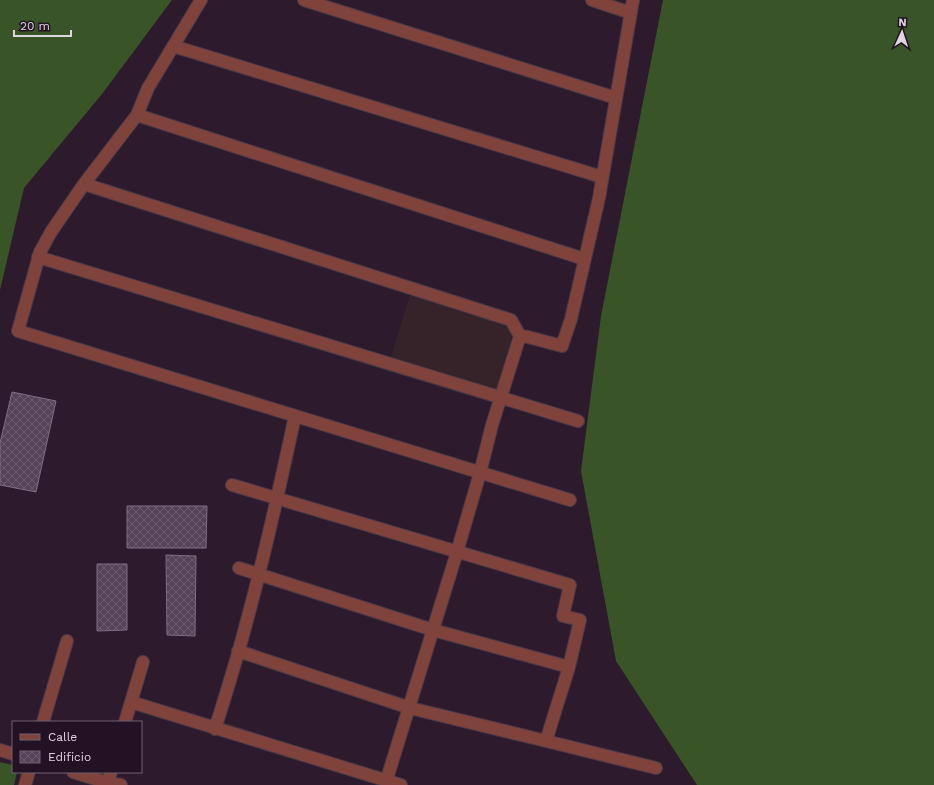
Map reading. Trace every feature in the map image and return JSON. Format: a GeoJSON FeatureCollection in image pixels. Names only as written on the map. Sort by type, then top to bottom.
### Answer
{"type":"FeatureCollection","features":[{"type":"Feature","properties":{"kind":"street"},"geometry":{"type":"LineString","coordinates":[[201,0],[148,88],[137,115],[84,184],[51,232],[38,257],[18,331],[570,500]]}},
{"type":"Feature","properties":{"kind":"street"},"geometry":{"type":"LineString","coordinates":[[304,0],[616,98]]}},
{"type":"Feature","properties":{"kind":"street"},"geometry":{"type":"LineString","coordinates":[[592,0],[631,13]]}},
{"type":"Feature","properties":{"kind":"street"},"geometry":{"type":"LineString","coordinates":[[520,336],[562,346],[571,320],[602,177],[633,0]]}},
{"type":"Feature","properties":{"kind":"street"},"geometry":{"type":"LineString","coordinates":[[173,46],[602,177]]}},
{"type":"Feature","properties":{"kind":"street"},"geometry":{"type":"LineString","coordinates":[[137,115],[584,259]]}},
{"type":"Feature","properties":{"kind":"street"},"geometry":{"type":"LineString","coordinates":[[84,184],[511,320],[520,336],[500,397],[457,552],[386,783]]}},
{"type":"Feature","properties":{"kind":"street"},"geometry":{"type":"LineString","coordinates":[[38,257],[578,421]]}},
{"type":"Feature","properties":{"kind":"street"},"geometry":{"type":"LineString","coordinates":[[215,729],[259,575],[295,416]]}},
{"type":"Feature","properties":{"kind":"street"},"geometry":{"type":"LineString","coordinates":[[232,485],[570,585],[563,616],[580,620],[569,667],[546,741]]}},
{"type":"Feature","properties":{"kind":"street"},"geometry":{"type":"LineString","coordinates":[[239,568],[433,630],[569,667]]}},
{"type":"Feature","properties":{"kind":"street"},"geometry":{"type":"LineString","coordinates":[[43,721],[67,641]]}},
{"type":"Feature","properties":{"kind":"street"},"geometry":{"type":"LineString","coordinates":[[238,651],[410,708],[656,768]]}},
{"type":"Feature","properties":{"kind":"street"},"geometry":{"type":"LineString","coordinates":[[125,721],[143,662]]}},
{"type":"Feature","properties":{"kind":"street"},"geometry":{"type":"LineString","coordinates":[[131,702],[386,783],[401,785]]}},
{"type":"Feature","properties":{"kind":"street"},"geometry":{"type":"LineString","coordinates":[[0,750],[12,754]]}},
{"type":"Feature","properties":{"kind":"street"},"geometry":{"type":"LineString","coordinates":[[25,785],[29,773]]}},
{"type":"Feature","properties":{"kind":"street"},"geometry":{"type":"LineString","coordinates":[[80,773],[110,777],[121,785]]}},
{"type":"Feature","properties":{"kind":"shaded area"},"geometry":{"type":"Polygon","coordinates":[[[410,295],[508,326],[512,333],[511,340],[496,390],[391,357],[410,295]]]}},
{"type":"Feature","properties":{"kind":"green space"},"geometry":{"type":"Polygon","coordinates":[[[0,0],[172,0],[102,94],[24,188],[0,290],[0,0]]]}},
{"type":"Feature","properties":{"kind":"green space"},"geometry":{"type":"Polygon","coordinates":[[[663,0],[934,0],[934,785],[697,785],[616,661],[581,471],[601,316],[663,0]]]}},
{"type":"Feature","properties":{"kind":"green space"},"geometry":{"type":"Polygon","coordinates":[[[0,762],[12,765],[12,773],[17,773],[14,785],[0,785],[0,762]]]}},
{"type":"Feature","properties":{"kind":"building"},"geometry":{"type":"Polygon","coordinates":[[[12,392],[56,401],[36,492],[0,485],[0,443],[12,392]]]}},
{"type":"Feature","properties":{"kind":"building"},"geometry":{"type":"Polygon","coordinates":[[[127,506],[207,506],[206,548],[127,548],[127,506]]]}},
{"type":"Feature","properties":{"kind":"building"},"geometry":{"type":"Polygon","coordinates":[[[166,555],[196,556],[195,636],[167,635],[166,555]]]}},
{"type":"Feature","properties":{"kind":"building"},"geometry":{"type":"Polygon","coordinates":[[[97,564],[127,564],[127,630],[97,631],[97,564]]]}}]}
